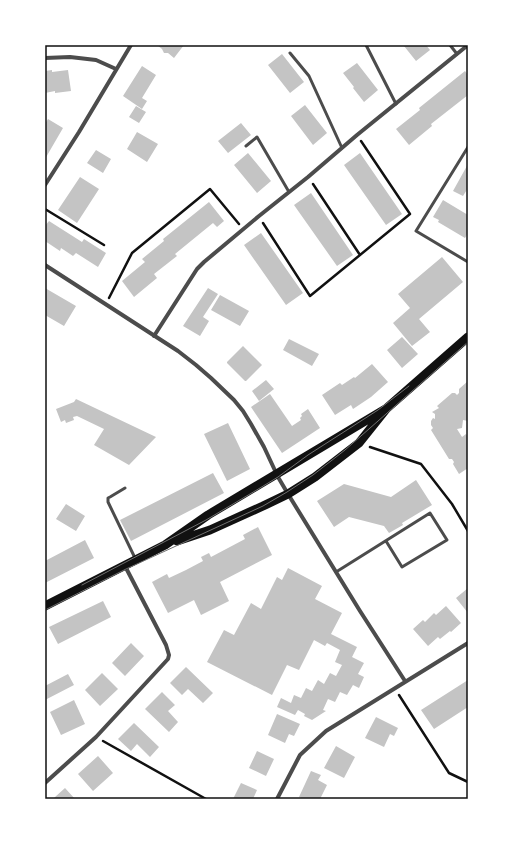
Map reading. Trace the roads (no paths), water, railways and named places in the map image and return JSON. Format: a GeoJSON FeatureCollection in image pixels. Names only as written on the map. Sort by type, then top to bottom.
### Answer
{"type":"FeatureCollection","features":[{"type":"Feature","properties":{"kind":"main road"},"geometry":{"type":"LineString","coordinates":[[165,545],[210,530],[288,494],[315,477],[359,443],[387,408],[468,337]]}},
{"type":"Feature","properties":{"kind":"main road"},"geometry":{"type":"LineString","coordinates":[[45,606],[165,545],[208,515],[387,408]]}},
{"type":"Feature","properties":{"kind":"street"},"geometry":{"type":"LineString","coordinates":[[45,186],[131,45]]}},
{"type":"Feature","properties":{"kind":"street"},"geometry":{"type":"LineString","coordinates":[[154,336],[197,269],[204,262],[468,45]]}},
{"type":"Feature","properties":{"kind":"street"},"geometry":{"type":"LineString","coordinates":[[45,58],[70,57],[96,60],[116,69]]}},
{"type":"Feature","properties":{"kind":"street"},"geometry":{"type":"LineString","coordinates":[[45,265],[178,351],[196,365],[234,400],[251,424],[288,494],[405,681]]}},
{"type":"Feature","properties":{"kind":"street"},"geometry":{"type":"LineString","coordinates":[[45,783],[96,737],[168,659],[169,655],[163,638],[124,566]]}},
{"type":"Feature","properties":{"kind":"street"},"geometry":{"type":"LineString","coordinates":[[277,799],[300,755],[326,731],[468,643]]}},
{"type":"Feature","properties":{"kind":"lane"},"geometry":{"type":"LineString","coordinates":[[366,45],[396,104]]}},
{"type":"Feature","properties":{"kind":"lane"},"geometry":{"type":"LineString","coordinates":[[450,45],[457,54]]}},
{"type":"Feature","properties":{"kind":"lane"},"geometry":{"type":"LineString","coordinates":[[290,53],[309,76],[342,148]]}},
{"type":"Feature","properties":{"kind":"lane"},"geometry":{"type":"LineString","coordinates":[[246,146],[257,137],[289,192]]}},
{"type":"Feature","properties":{"kind":"lane"},"geometry":{"type":"LineString","coordinates":[[468,147],[416,231],[468,262]]}},
{"type":"Feature","properties":{"kind":"lane"},"geometry":{"type":"LineString","coordinates":[[125,488],[108,498],[108,502],[136,560]]}},
{"type":"Feature","properties":{"kind":"lane"},"geometry":{"type":"LineString","coordinates":[[336,572],[386,541],[430,514],[447,540],[402,567],[386,541]]}},
{"type":"Feature","properties":{"kind":"tram line"},"geometry":{"type":"LineString","coordinates":[[45,610],[126,569],[263,506],[287,492],[313,475],[345,450],[468,342]]}},
{"type":"Feature","properties":{"kind":"tram line"},"geometry":{"type":"LineString","coordinates":[[82,585],[206,520],[255,491],[378,410],[409,386]]}}]}
